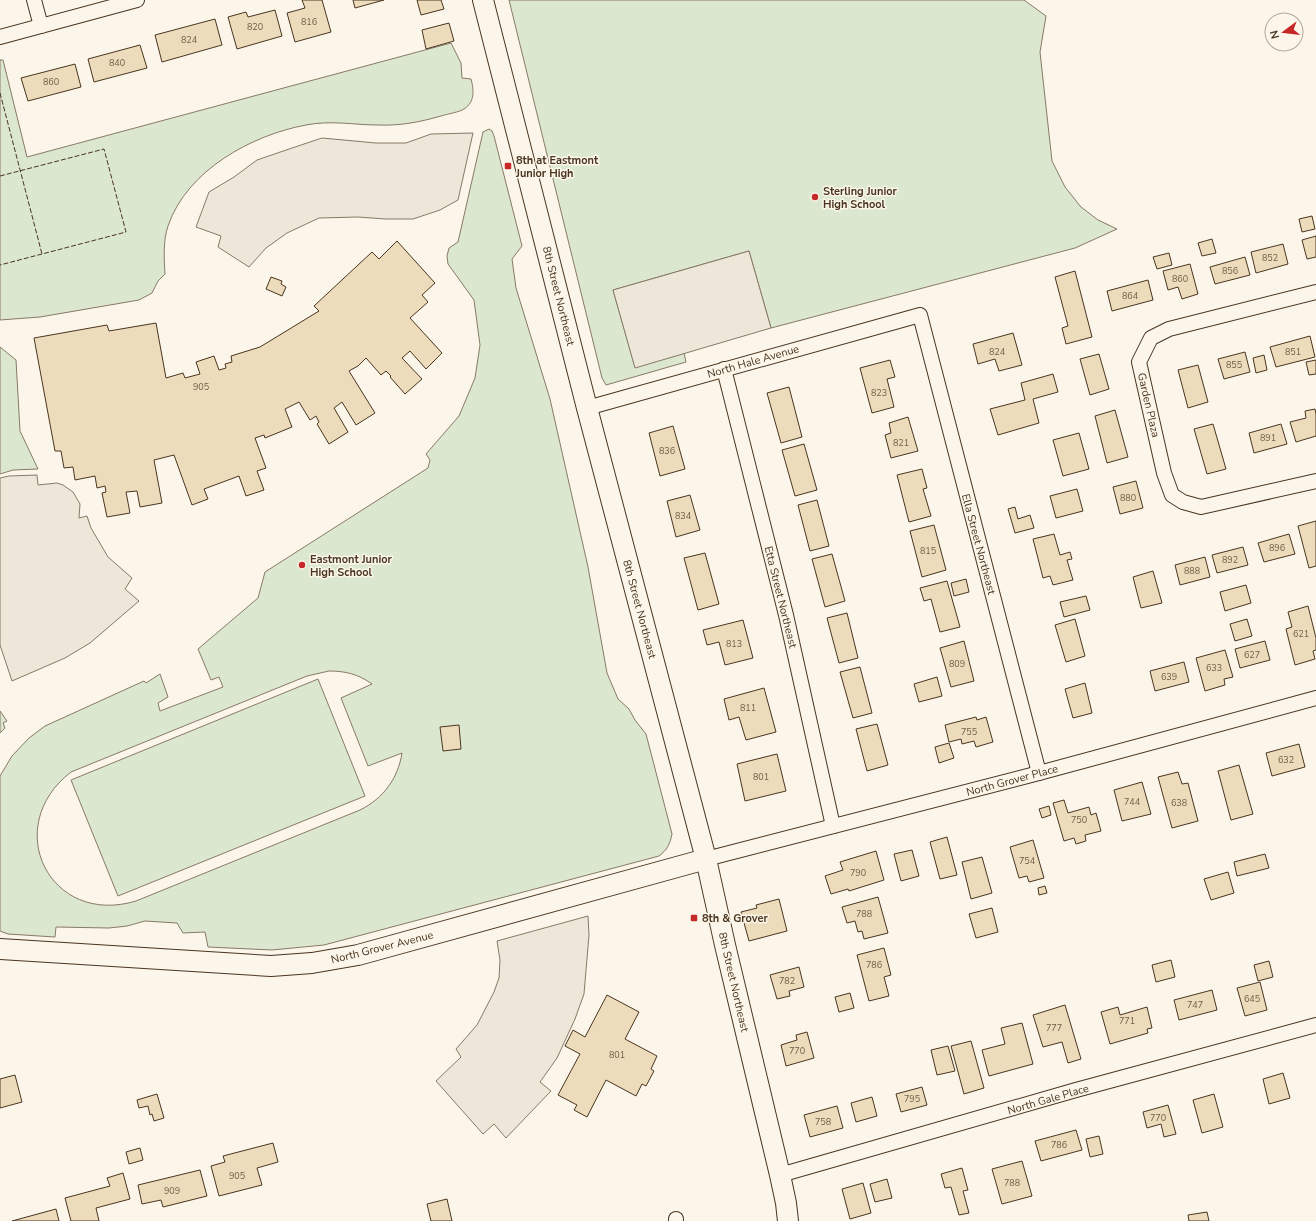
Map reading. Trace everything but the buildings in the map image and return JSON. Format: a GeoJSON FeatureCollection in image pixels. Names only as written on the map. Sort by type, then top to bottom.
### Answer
{"type":"FeatureCollection","features":[{"type":"Feature","properties":{"kind":"street"},"geometry":{"type":"LineString","coordinates":[[34,0],[41,26]]}},
{"type":"Feature","properties":{"kind":"street"},"geometry":{"type":"LineString","coordinates":[[0,37],[137,0]]}},
{"type":"Feature","properties":{"kind":"street","name":"8th Street Northeast"},"geometry":{"type":"LineString","coordinates":[[483,0],[587,408],[706,859],[780,1175],[788,1221]]}},
{"type":"Feature","properties":{"kind":"street","name":"Garden Plaza"},"geometry":{"type":"LineString","coordinates":[[1316,292],[1169,329],[1151,338],[1139,362],[1164,473],[1172,495],[1183,502],[1201,507],[1316,482]]}},
{"type":"Feature","properties":{"kind":"street","name":"North Hale Avenue"},"geometry":{"type":"LineString","coordinates":[[587,408],[920,315]]}},
{"type":"Feature","properties":{"kind":"street","name":"Ella Street Northeast"},"geometry":{"type":"LineString","coordinates":[[920,315],[1039,773]]}},
{"type":"Feature","properties":{"kind":"street","name":"Etta Street Northeast"},"geometry":{"type":"LineString","coordinates":[[724,369],[786,615],[833,826]]}},
{"type":"Feature","properties":{"kind":"street","name":"North Grover Place"},"geometry":{"type":"LineString","coordinates":[[706,859],[1039,773],[1316,698]]}},
{"type":"Feature","properties":{"kind":"street","name":"North Grover Avenue"},"geometry":{"type":"LineString","coordinates":[[0,949],[271,966],[312,964],[358,955],[706,859]]}},
{"type":"Feature","properties":{"kind":"street","name":"North Gale Place"},"geometry":{"type":"LineString","coordinates":[[780,1175],[1076,1090],[1316,1025]]}},
{"type":"Feature","properties":{"kind":"green space","name":"Sterling Junior High School"},"geometry":{"type":"Polygon","coordinates":[[[509,0],[1024,0],[1046,16],[1040,52],[1052,161],[1065,187],[1081,207],[1098,220],[1117,229],[1075,248],[771,328],[749,251],[613,290],[635,367],[684,353],[686,362],[606,385],[602,378],[509,0]]]}},
{"type":"Feature","properties":{"kind":"green space"},"geometry":{"type":"Polygon","coordinates":[[[451,43],[461,63],[462,78],[471,79],[472,83],[473,96],[468,106],[464,109],[410,123],[394,125],[333,123],[315,124],[285,130],[264,137],[224,158],[206,172],[190,188],[177,206],[166,232],[164,255],[165,274],[158,281],[152,293],[139,300],[40,317],[0,320],[0,60],[3,60],[27,157],[451,43]]]}},
{"type":"Feature","properties":{"kind":"green space"},"geometry":{"type":"Polygon","coordinates":[[[489,129],[492,131],[494,136],[522,246],[512,259],[516,288],[550,399],[588,567],[607,673],[618,699],[629,709],[635,720],[646,734],[672,834],[668,846],[659,856],[324,945],[272,950],[208,947],[205,932],[183,933],[177,923],[145,921],[127,926],[109,928],[56,927],[55,937],[8,934],[0,931],[0,776],[12,756],[29,738],[45,726],[144,681],[146,683],[160,674],[168,697],[158,703],[160,711],[223,687],[219,677],[211,680],[198,649],[258,598],[265,572],[428,468],[430,460],[426,454],[459,416],[475,378],[480,345],[474,300],[448,264],[447,256],[449,248],[458,242],[483,132],[489,129]],[[335,671],[307,676],[71,772],[50,794],[39,819],[38,844],[45,867],[59,886],[80,900],[106,905],[136,901],[369,805],[383,793],[393,779],[402,753],[368,766],[341,698],[372,684],[356,675],[335,671]]]}},
{"type":"Feature","properties":{"kind":"green space"},"geometry":{"type":"Polygon","coordinates":[[[0,347],[16,360],[20,431],[38,469],[13,470],[0,474],[0,347]]]}},
{"type":"Feature","properties":{"kind":"green space"},"geometry":{"type":"Polygon","coordinates":[[[318,679],[365,796],[118,896],[71,780],[318,679]]]}},
{"type":"Feature","properties":{"kind":"green space"},"geometry":{"type":"Polygon","coordinates":[[[0,711],[7,721],[3,723],[5,728],[0,733],[0,711]]]}},
{"type":"Feature","properties":{"kind":"shaded area"},"geometry":{"type":"Polygon","coordinates":[[[473,133],[458,200],[440,210],[413,219],[358,217],[319,218],[287,233],[266,248],[249,267],[218,247],[221,236],[196,227],[209,192],[234,177],[257,160],[292,148],[322,138],[376,143],[406,143],[431,134],[473,133]]]}},
{"type":"Feature","properties":{"kind":"shaded area"},"geometry":{"type":"Polygon","coordinates":[[[749,251],[771,328],[635,368],[613,290],[749,251]]]}},
{"type":"Feature","properties":{"kind":"shaded area"},"geometry":{"type":"Polygon","coordinates":[[[37,475],[38,485],[57,483],[73,492],[80,504],[79,518],[87,516],[91,528],[108,557],[132,578],[125,589],[139,601],[90,643],[65,658],[12,681],[0,645],[0,478],[9,476],[37,475]]]}},
{"type":"Feature","properties":{"kind":"shaded area"},"geometry":{"type":"Polygon","coordinates":[[[588,916],[589,935],[584,994],[575,1019],[557,1058],[540,1082],[551,1091],[506,1138],[494,1124],[483,1134],[436,1081],[461,1057],[456,1049],[477,1025],[494,992],[499,978],[500,960],[497,941],[588,916]]]}},
{"type":"Feature","properties":{"kind":"fence"},"geometry":{"type":"LineString","coordinates":[[0,93],[42,254]]}},
{"type":"Feature","properties":{"kind":"fence"},"geometry":{"type":"LineString","coordinates":[[0,176],[104,149],[126,232],[0,265]]}},
{"type":"Feature","properties":{"kind":"place","name":"8th at Eastmont Junior High"},"geometry":{"type":"Point","coordinates":[508,166]}},
{"type":"Feature","properties":{"kind":"place","name":"Sterling Junior High School"},"geometry":{"type":"Point","coordinates":[815,197]}},
{"type":"Feature","properties":{"kind":"place","name":"Eastmont Junior High School"},"geometry":{"type":"Point","coordinates":[302,565]}},
{"type":"Feature","properties":{"kind":"place","name":"8th & Grover"},"geometry":{"type":"Point","coordinates":[694,918]}}]}
